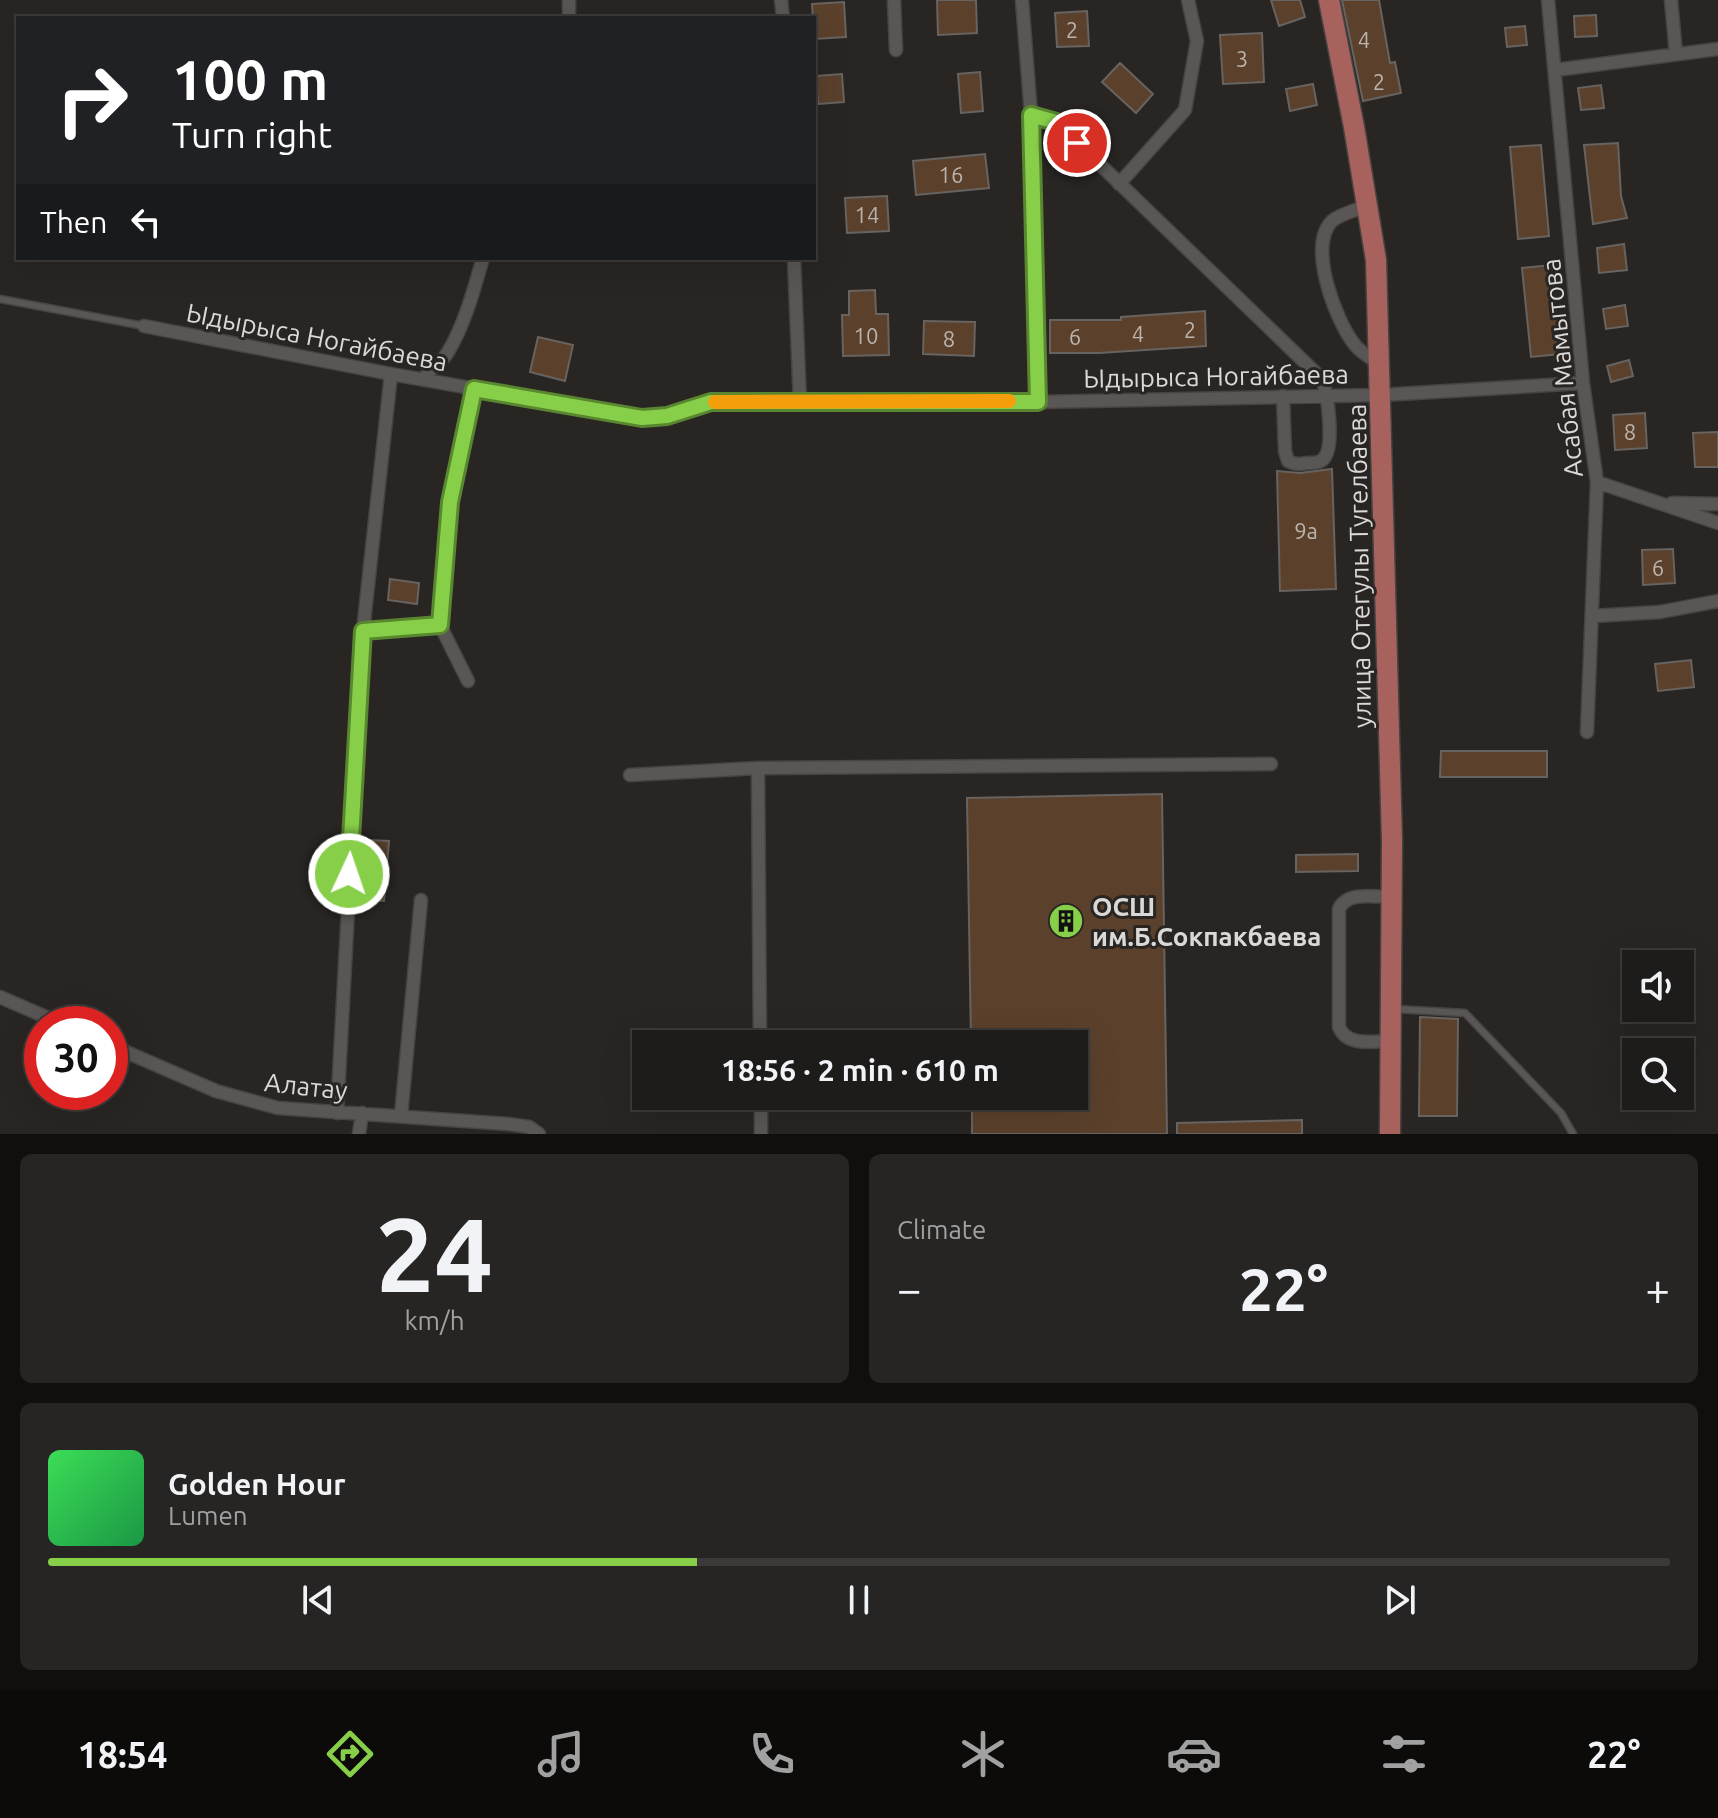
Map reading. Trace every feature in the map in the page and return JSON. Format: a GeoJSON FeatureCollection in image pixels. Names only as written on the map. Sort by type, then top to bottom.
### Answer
{"type":"FeatureCollection","features":[{"type":"Feature","properties":{"kind":"main road","name":"улица Отегулы Тугелбаева"},"geometry":{"type":"LineString","coordinates":[[1329,0],[1376,260],[1392,897],[1390,1134]]}},
{"type":"Feature","properties":{"kind":"street"},"geometry":{"type":"LineString","coordinates":[[894,0],[896,50]]}},
{"type":"Feature","properties":{"kind":"street"},"geometry":{"type":"LineString","coordinates":[[1022,0],[1031,115],[1038,402]]}},
{"type":"Feature","properties":{"kind":"street"},"geometry":{"type":"LineString","coordinates":[[1119,184],[1185,110],[1197,41],[1188,0]]}},
{"type":"Feature","properties":{"kind":"street","name":"Асабая Мамытова"},"geometry":{"type":"LineString","coordinates":[[1548,0],[1583,383],[1597,482],[1587,732]]}},
{"type":"Feature","properties":{"kind":"street"},"geometry":{"type":"LineString","coordinates":[[1671,0],[1676,54]]}},
{"type":"Feature","properties":{"kind":"street"},"geometry":{"type":"LineString","coordinates":[[1555,70],[1718,49]]}},
{"type":"Feature","properties":{"kind":"street"},"geometry":{"type":"LineString","coordinates":[[1031,115],[1056,122],[1322,379],[1328,395],[1328,450],[1324,460],[1319,463],[1294,464],[1288,461],[1283,396]]}},
{"type":"Feature","properties":{"kind":"street"},"geometry":{"type":"LineString","coordinates":[[1367,206],[1332,221],[1325,233],[1323,271],[1340,325],[1357,348],[1380,364]]}},
{"type":"Feature","properties":{"kind":"street"},"geometry":{"type":"LineString","coordinates":[[424,380],[427,371],[448,354],[472,298],[482,260]]}},
{"type":"Feature","properties":{"kind":"street"},"geometry":{"type":"LineString","coordinates":[[794,260],[800,403]]}},
{"type":"Feature","properties":{"kind":"street","name":"Ыдырыса Ногайбаева"},"geometry":{"type":"LineString","coordinates":[[144,326],[642,418],[667,416],[711,402],[1038,402],[1381,395],[1583,383]]}},
{"type":"Feature","properties":{"kind":"street"},"geometry":{"type":"LineString","coordinates":[[337,1113],[363,631],[391,374]]}},
{"type":"Feature","properties":{"kind":"street"},"geometry":{"type":"LineString","coordinates":[[468,681],[440,625],[450,502],[474,389]]}},
{"type":"Feature","properties":{"kind":"street"},"geometry":{"type":"LineString","coordinates":[[1597,482],[1718,523]]}},
{"type":"Feature","properties":{"kind":"street"},"geometry":{"type":"LineString","coordinates":[[1661,503],[1718,504]]}},
{"type":"Feature","properties":{"kind":"street"},"geometry":{"type":"LineString","coordinates":[[1593,616],[1660,612],[1718,601]]}},
{"type":"Feature","properties":{"kind":"street"},"geometry":{"type":"LineString","coordinates":[[363,631],[440,625]]}},
{"type":"Feature","properties":{"kind":"street"},"geometry":{"type":"LineString","coordinates":[[630,775],[758,768],[1271,764]]}},
{"type":"Feature","properties":{"kind":"street"},"geometry":{"type":"LineString","coordinates":[[758,768],[760,1030]]}},
{"type":"Feature","properties":{"kind":"street"},"geometry":{"type":"LineString","coordinates":[[1391,1041],[1349,1040],[1342,1036],[1339,1027],[1339,909],[1343,901],[1351,897],[1392,897]]}},
{"type":"Feature","properties":{"kind":"street"},"geometry":{"type":"LineString","coordinates":[[401,1116],[421,900]]}},
{"type":"Feature","properties":{"kind":"street"},"geometry":{"type":"LineString","coordinates":[[0,997],[24,1007]]}},
{"type":"Feature","properties":{"kind":"street","name":"Алатау"},"geometry":{"type":"LineString","coordinates":[[128,1053],[216,1091],[278,1108],[508,1124],[529,1127],[539,1134]]}},
{"type":"Feature","properties":{"kind":"street"},"geometry":{"type":"LineString","coordinates":[[761,1110],[761,1134]]}},
{"type":"Feature","properties":{"kind":"street"},"geometry":{"type":"LineString","coordinates":[[359,1134],[362,1113]]}},
{"type":"Feature","properties":{"kind":"lane","name":"Ыдырыса Ногайбаева"},"geometry":{"type":"LineString","coordinates":[[0,299],[144,326]]}},
{"type":"Feature","properties":{"kind":"lane"},"geometry":{"type":"LineString","coordinates":[[1391,1008],[1465,1013],[1561,1113],[1573,1134]]}},
{"type":"Feature","properties":{"kind":"building"},"geometry":{"type":"Polygon","coordinates":[[[937,0],[976,0],[977,33],[938,35],[937,0]]]}},
{"type":"Feature","properties":{"kind":"building"},"geometry":{"type":"Polygon","coordinates":[[[1271,0],[1300,0],[1305,17],[1279,26],[1271,0]]]}},
{"type":"Feature","properties":{"kind":"building"},"geometry":{"type":"Polygon","coordinates":[[[1342,0],[1379,0],[1390,63],[1395,62],[1401,93],[1363,101],[1342,0]]]}},
{"type":"Feature","properties":{"kind":"building"},"geometry":{"type":"Polygon","coordinates":[[[844,2],[846,37],[816,39],[816,16],[813,16],[812,4],[844,2]]]}},
{"type":"Feature","properties":{"kind":"building"},"geometry":{"type":"Polygon","coordinates":[[[1087,11],[1089,46],[1057,47],[1055,13],[1087,11]]]}},
{"type":"Feature","properties":{"kind":"building"},"geometry":{"type":"Polygon","coordinates":[[[1596,15],[1597,36],[1575,37],[1574,16],[1596,15]]]}},
{"type":"Feature","properties":{"kind":"building"},"geometry":{"type":"Polygon","coordinates":[[[1525,26],[1527,45],[1507,47],[1505,28],[1525,26]]]}},
{"type":"Feature","properties":{"kind":"building"},"geometry":{"type":"Polygon","coordinates":[[[1262,33],[1264,82],[1223,84],[1220,35],[1262,33]]]}},
{"type":"Feature","properties":{"kind":"building"},"geometry":{"type":"Polygon","coordinates":[[[1120,63],[1153,94],[1136,113],[1102,82],[1120,63]]]}},
{"type":"Feature","properties":{"kind":"building"},"geometry":{"type":"Polygon","coordinates":[[[980,72],[983,111],[961,113],[958,74],[980,72]]]}},
{"type":"Feature","properties":{"kind":"building"},"geometry":{"type":"Polygon","coordinates":[[[842,74],[844,102],[818,104],[816,76],[842,74]]]}},
{"type":"Feature","properties":{"kind":"building"},"geometry":{"type":"Polygon","coordinates":[[[1313,84],[1317,105],[1290,111],[1286,89],[1313,84]]]}},
{"type":"Feature","properties":{"kind":"building"},"geometry":{"type":"Polygon","coordinates":[[[1601,85],[1604,108],[1581,110],[1578,88],[1601,85]]]}},
{"type":"Feature","properties":{"kind":"building"},"geometry":{"type":"Polygon","coordinates":[[[1618,143],[1621,196],[1627,218],[1593,224],[1584,145],[1618,143]]]}},
{"type":"Feature","properties":{"kind":"building"},"geometry":{"type":"Polygon","coordinates":[[[1541,145],[1549,236],[1518,239],[1510,147],[1541,145]]]}},
{"type":"Feature","properties":{"kind":"building"},"geometry":{"type":"Polygon","coordinates":[[[985,154],[989,188],[916,195],[913,161],[985,154]]]}},
{"type":"Feature","properties":{"kind":"building"},"geometry":{"type":"Polygon","coordinates":[[[887,196],[889,231],[847,233],[845,198],[887,196]]]}},
{"type":"Feature","properties":{"kind":"building"},"geometry":{"type":"Polygon","coordinates":[[[1624,244],[1627,270],[1599,273],[1597,248],[1624,244]]]}},
{"type":"Feature","properties":{"kind":"building"},"geometry":{"type":"Polygon","coordinates":[[[1551,265],[1560,354],[1531,357],[1522,268],[1551,265]]]}},
{"type":"Feature","properties":{"kind":"building"},"geometry":{"type":"Polygon","coordinates":[[[875,290],[876,314],[888,314],[889,355],[843,356],[842,315],[849,315],[849,291],[875,290]]]}},
{"type":"Feature","properties":{"kind":"building"},"geometry":{"type":"Polygon","coordinates":[[[1625,305],[1628,326],[1606,329],[1603,309],[1625,305]]]}},
{"type":"Feature","properties":{"kind":"building"},"geometry":{"type":"Polygon","coordinates":[[[1205,311],[1206,346],[1050,353],[1050,320],[1121,320],[1121,317],[1205,311]]]}},
{"type":"Feature","properties":{"kind":"building"},"geometry":{"type":"Polygon","coordinates":[[[924,321],[975,322],[974,356],[923,354],[924,321]]]}},
{"type":"Feature","properties":{"kind":"building"},"geometry":{"type":"Polygon","coordinates":[[[538,337],[573,345],[565,381],[530,372],[538,337]]]}},
{"type":"Feature","properties":{"kind":"building"},"geometry":{"type":"Polygon","coordinates":[[[1629,360],[1633,376],[1611,382],[1607,366],[1629,360]]]}},
{"type":"Feature","properties":{"kind":"building"},"geometry":{"type":"Polygon","coordinates":[[[1645,413],[1647,448],[1615,450],[1613,415],[1645,413]]]}},
{"type":"Feature","properties":{"kind":"building"},"geometry":{"type":"Polygon","coordinates":[[[1718,432],[1718,467],[1695,467],[1693,433],[1718,432]]]}},
{"type":"Feature","properties":{"kind":"building"},"geometry":{"type":"Polygon","coordinates":[[[1332,469],[1336,589],[1280,591],[1277,471],[1300,473],[1332,469]]]}},
{"type":"Feature","properties":{"kind":"building"},"geometry":{"type":"Polygon","coordinates":[[[1673,549],[1675,583],[1643,585],[1642,550],[1673,549]]]}},
{"type":"Feature","properties":{"kind":"building"},"geometry":{"type":"Polygon","coordinates":[[[390,579],[419,583],[417,604],[388,600],[390,579]]]}},
{"type":"Feature","properties":{"kind":"building"},"geometry":{"type":"Polygon","coordinates":[[[1691,660],[1694,687],[1658,691],[1655,664],[1691,660]]]}},
{"type":"Feature","properties":{"kind":"building"},"geometry":{"type":"Polygon","coordinates":[[[1441,751],[1547,751],[1547,777],[1440,777],[1441,751]]]}},
{"type":"Feature","properties":{"kind":"building","name":"ОСШ им.Б.Сокпакбаева"},"geometry":{"type":"Polygon","coordinates":[[[1162,794],[1167,1134],[972,1134],[972,1110],[1088,1110],[1088,1030],[971,1030],[967,798],[1162,794]]]}},
{"type":"Feature","properties":{"kind":"building"},"geometry":{"type":"Polygon","coordinates":[[[370,840],[389,841],[384,901],[366,900],[370,840]]]}},
{"type":"Feature","properties":{"kind":"building"},"geometry":{"type":"Polygon","coordinates":[[[1358,854],[1358,871],[1296,872],[1296,855],[1358,854]]]}},
{"type":"Feature","properties":{"kind":"building"},"geometry":{"type":"Polygon","coordinates":[[[1420,1017],[1458,1019],[1457,1116],[1419,1116],[1420,1017]]]}},
{"type":"Feature","properties":{"kind":"building"},"geometry":{"type":"Polygon","coordinates":[[[1302,1120],[1302,1134],[1177,1134],[1177,1123],[1302,1120]]]}},
{"type":"Feature","properties":{"kind":"slow traffic"},"geometry":{"type":"LineString","coordinates":[[715,402],[1009,401]]}},
{"type":"Feature","properties":{"kind":"place","name":"ОСШ им.Б.Сокпакбаева"},"geometry":{"type":"Point","coordinates":[1066,921]}},
{"type":"Feature","properties":{"kind":"route"},"geometry":{"type":"LineString","coordinates":[[349,874],[363,631],[440,625],[450,502],[474,389],[642,418],[667,416],[711,402],[1038,402],[1031,115],[1056,122],[1077,143]]}}]}
